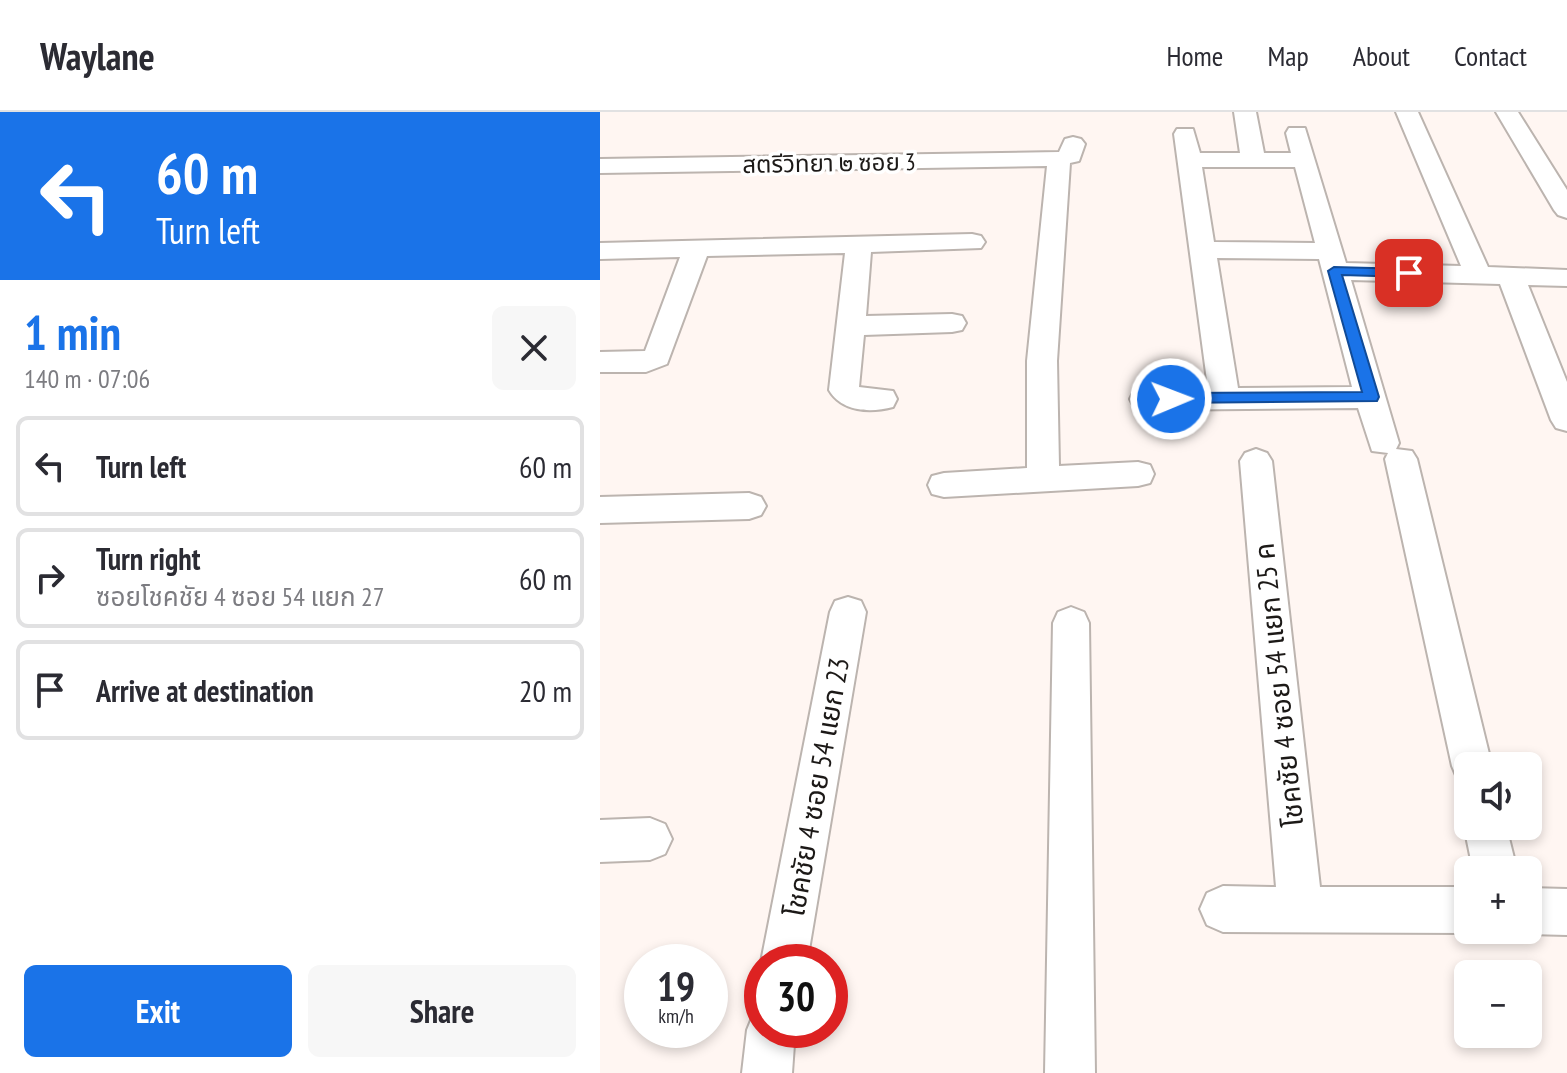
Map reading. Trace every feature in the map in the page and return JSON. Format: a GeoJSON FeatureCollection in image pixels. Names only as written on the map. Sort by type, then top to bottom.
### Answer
{"type":"FeatureCollection","features":[{"type":"Feature","properties":{"kind":"street"},"geometry":{"type":"LineString","coordinates":[[1245,112],[1253,160]]}},
{"type":"Feature","properties":{"kind":"street"},"geometry":{"type":"LineString","coordinates":[[1407,112],[1478,275]]}},
{"type":"Feature","properties":{"kind":"street"},"geometry":{"type":"LineString","coordinates":[[1507,112],[1567,210]]}},
{"type":"Feature","properties":{"kind":"street"},"geometry":{"type":"LineString","coordinates":[[1225,398],[1186,147],[1253,160],[1300,146],[1371,397],[1392,451],[1468,752]]}},
{"type":"Feature","properties":{"kind":"street","name":"สตรีวิทยา ๒ ซอย 3"},"geometry":{"type":"LineString","coordinates":[[600,166],[1066,151],[1042,361],[1043,478]]}},
{"type":"Feature","properties":{"kind":"street"},"geometry":{"type":"LineString","coordinates":[[600,251],[972,242]]}},
{"type":"Feature","properties":{"kind":"street"},"geometry":{"type":"LineString","coordinates":[[859,245],[844,390],[858,399],[882,399]]}},
{"type":"Feature","properties":{"kind":"street"},"geometry":{"type":"LineString","coordinates":[[600,362],[646,362],[657,357],[696,249]]}},
{"type":"Feature","properties":{"kind":"street"},"geometry":{"type":"LineString","coordinates":[[1202,250],[1478,275],[1567,278]]}},
{"type":"Feature","properties":{"kind":"street"},"geometry":{"type":"LineString","coordinates":[[1511,277],[1567,420]]}},
{"type":"Feature","properties":{"kind":"street"},"geometry":{"type":"LineString","coordinates":[[850,326],[952,323]]}},
{"type":"Feature","properties":{"kind":"street"},"geometry":{"type":"LineString","coordinates":[[1145,399],[1371,397]]}},
{"type":"Feature","properties":{"kind":"street","name":"โชคชัย 4 ซอย 54 แยก 25 ค"},"geometry":{"type":"LineString","coordinates":[[1256,461],[1300,909]]}},
{"type":"Feature","properties":{"kind":"street"},"geometry":{"type":"LineString","coordinates":[[944,485],[1138,474]]}},
{"type":"Feature","properties":{"kind":"street"},"geometry":{"type":"LineString","coordinates":[[600,510],[749,506]]}},
{"type":"Feature","properties":{"kind":"street","name":"โชคชัย 4 ซอย 54 แยก 23"},"geometry":{"type":"LineString","coordinates":[[787,944],[848,612]]}},
{"type":"Feature","properties":{"kind":"street"},"geometry":{"type":"LineString","coordinates":[[1070,1073],[1071,623]]}},
{"type":"Feature","properties":{"kind":"street"},"geometry":{"type":"LineString","coordinates":[[600,841],[650,839]]}},
{"type":"Feature","properties":{"kind":"street"},"geometry":{"type":"LineString","coordinates":[[1223,909],[1454,910]]}},
{"type":"Feature","properties":{"kind":"street"},"geometry":{"type":"LineString","coordinates":[[1542,911],[1567,912]]}},
{"type":"Feature","properties":{"kind":"street"},"geometry":{"type":"LineString","coordinates":[[767,1073],[769,1048]]}},
{"type":"Feature","properties":{"kind":"route"},"geometry":{"type":"LineString","coordinates":[[1171,399],[1371,397],[1334,271],[1409,273]]}}]}
